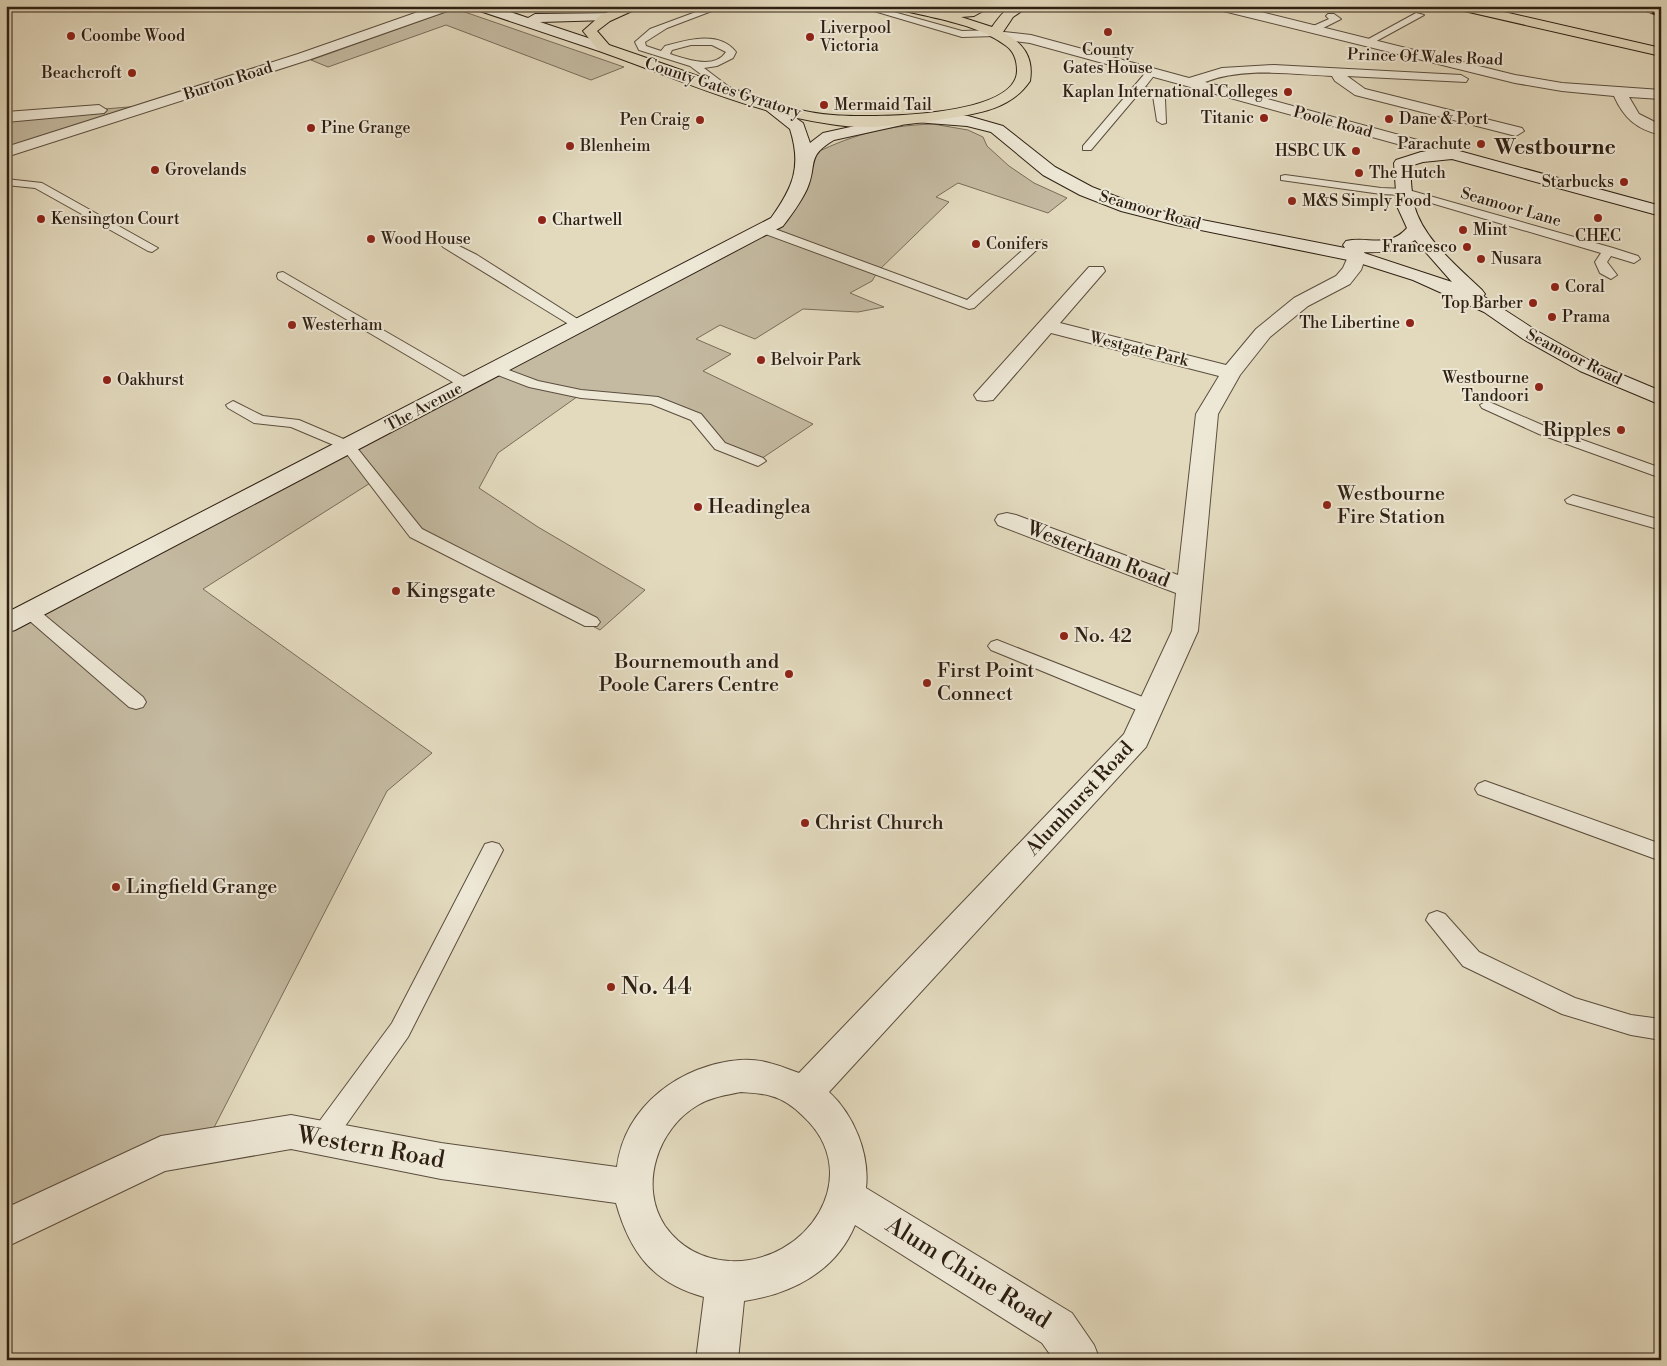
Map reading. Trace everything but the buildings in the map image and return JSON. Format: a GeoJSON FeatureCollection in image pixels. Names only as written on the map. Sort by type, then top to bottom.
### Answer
{"type":"FeatureCollection","features":[{"type":"Feature","properties":{"kind":"highway"},"geometry":{"type":"LineString","coordinates":[[604,48],[590,31],[596,23],[637,6]]}},
{"type":"Feature","properties":{"kind":"highway"},"geometry":{"type":"LineString","coordinates":[[904,7],[948,14],[969,13],[986,6]]}},
{"type":"Feature","properties":{"kind":"highway"},"geometry":{"type":"LineString","coordinates":[[904,7],[1000,34],[1008,14],[1023,6]]}},
{"type":"Feature","properties":{"kind":"highway"},"geometry":{"type":"LineString","coordinates":[[1460,6],[1661,52]]}},
{"type":"Feature","properties":{"kind":"highway","name":"County Gates Gyratory"},"geometry":{"type":"LineString","coordinates":[[604,48],[769,106],[831,120],[896,122],[973,110],[1005,98],[1023,82],[1024,71],[1019,50],[1000,34]]}},
{"type":"Feature","properties":{"kind":"street","name":"Burton Road"},"geometry":{"type":"LineString","coordinates":[[6,152],[303,57],[448,6]]}},
{"type":"Feature","properties":{"kind":"street"},"geometry":{"type":"LineString","coordinates":[[478,6],[604,48]]}},
{"type":"Feature","properties":{"kind":"street"},"geometry":{"type":"LineString","coordinates":[[1220,6],[1245,9],[1314,29],[1497,75]]}},
{"type":"Feature","properties":{"kind":"street"},"geometry":{"type":"LineString","coordinates":[[496,12],[536,18],[609,16]]}},
{"type":"Feature","properties":{"kind":"street","name":"Poole Road"},"geometry":{"type":"LineString","coordinates":[[1000,34],[1031,39],[1078,51],[1151,73],[1661,211]]}},
{"type":"Feature","properties":{"kind":"street","name":"Prince Of Wales Road"},"geometry":{"type":"LineString","coordinates":[[1189,83],[1208,74],[1228,71],[1338,72],[1468,80],[1481,80],[1497,75],[1562,87],[1661,95]]}},
{"type":"Feature","properties":{"kind":"street"},"geometry":{"type":"LineString","coordinates":[[1338,72],[1340,78],[1360,92],[1516,131]]}},
{"type":"Feature","properties":{"kind":"street"},"geometry":{"type":"LineString","coordinates":[[1619,91],[1630,116],[1641,123],[1661,130]]}},
{"type":"Feature","properties":{"kind":"street"},"geometry":{"type":"LineString","coordinates":[[997,128],[995,113],[1005,98]]}},
{"type":"Feature","properties":{"kind":"street"},"geometry":{"type":"LineString","coordinates":[[6,117],[153,105]]}},
{"type":"Feature","properties":{"kind":"street","name":"The Avenue"},"geometry":{"type":"LineString","coordinates":[[6,624],[776,222],[798,193],[805,172],[805,158],[797,126],[769,106]]}},
{"type":"Feature","properties":{"kind":"street","name":"Seamoor Road"},"geometry":{"type":"LineString","coordinates":[[920,119],[968,121],[997,128],[1049,171],[1111,202],[1176,220],[1357,256],[1427,279],[1455,290],[1491,308],[1530,335],[1587,366],[1661,398]]}},
{"type":"Feature","properties":{"kind":"street"},"geometry":{"type":"LineString","coordinates":[[805,158],[819,142],[829,136],[896,122]]}},
{"type":"Feature","properties":{"kind":"street"},"geometry":{"type":"LineString","coordinates":[[1369,131],[1402,163],[1421,157],[1452,154]]}},
{"type":"Feature","properties":{"kind":"street","name":"Seamoor Road"},"geometry":{"type":"LineString","coordinates":[[1402,163],[1406,206],[1416,229],[1452,271],[1491,308]]}},
{"type":"Feature","properties":{"kind":"street","name":"Seamoor Road"},"geometry":{"type":"LineString","coordinates":[[1264,236],[1366,247],[1402,243],[1410,238],[1416,229]]}},
{"type":"Feature","properties":{"kind":"street","name":"Alumhurst Road"},"geometry":{"type":"LineString","coordinates":[[804,1093],[1136,740],[1185,632],[1207,414],[1231,372],[1263,333],[1301,302],[1343,280],[1352,270],[1357,256]]}},
{"type":"Feature","properties":{"kind":"street"},"geometry":{"type":"LineString","coordinates":[[985,395],[1096,271]]}},
{"type":"Feature","properties":{"kind":"street","name":"Westgate Park"},"geometry":{"type":"LineString","coordinates":[[1047,326],[1231,372]]}},
{"type":"Feature","properties":{"kind":"street","name":"Westerham Road"},"geometry":{"type":"LineString","coordinates":[[1007,520],[1190,589]]}},
{"type":"Feature","properties":{"kind":"street"},"geometry":{"type":"LineString","coordinates":[[741,1076],[774,1080],[804,1093],[826,1112],[841,1138],[848,1167],[846,1197],[834,1225],[815,1250],[789,1269],[758,1280],[726,1282],[690,1272],[660,1252],[640,1222],[632,1187],[637,1153],[653,1123],[684,1094],[707,1082],[741,1076]]}},
{"type":"Feature","properties":{"kind":"street","name":"Western Road"},"geometry":{"type":"LineString","coordinates":[[6,1228],[161,1154],[291,1132],[441,1161],[632,1187]]}},
{"type":"Feature","properties":{"kind":"street","name":"Alum Chine Road"},"geometry":{"type":"LineString","coordinates":[[846,1197],[1057,1328],[1079,1360]]}},
{"type":"Feature","properties":{"kind":"street"},"geometry":{"type":"LineString","coordinates":[[717,1360],[726,1282]]}},
{"type":"Feature","properties":{"kind":"lane"},"geometry":{"type":"LineString","coordinates":[[721,6],[644,36],[640,42],[642,48],[694,65],[729,92]]}},
{"type":"Feature","properties":{"kind":"lane"},"geometry":{"type":"LineString","coordinates":[[861,6],[962,34],[1000,34]]}},
{"type":"Feature","properties":{"kind":"lane"},"geometry":{"type":"LineString","coordinates":[[1368,42],[1419,15]]}},
{"type":"Feature","properties":{"kind":"lane"},"geometry":{"type":"LineString","coordinates":[[1314,29],[1336,19],[1331,16]]}},
{"type":"Feature","properties":{"kind":"lane"},"geometry":{"type":"LineString","coordinates":[[664,28],[700,39]]}},
{"type":"Feature","properties":{"kind":"lane"},"geometry":{"type":"LineString","coordinates":[[664,55],[668,48],[691,42],[721,44],[731,52],[730,56],[716,63],[694,65]]}},
{"type":"Feature","properties":{"kind":"lane"},"geometry":{"type":"LineString","coordinates":[[1087,148],[1151,73]]}},
{"type":"Feature","properties":{"kind":"lane"},"geometry":{"type":"LineString","coordinates":[[1139,88],[1157,94],[1160,98],[1162,121]]}},
{"type":"Feature","properties":{"kind":"lane"},"geometry":{"type":"LineString","coordinates":[[1285,178],[1381,192],[1405,192]]}},
{"type":"Feature","properties":{"kind":"lane"},"geometry":{"type":"LineString","coordinates":[[6,182],[38,185],[152,248]]}},
{"type":"Feature","properties":{"kind":"lane","name":"Seamoor Lane"},"geometry":{"type":"LineString","coordinates":[[1405,192],[1634,259]]}},
{"type":"Feature","properties":{"kind":"lane"},"geometry":{"type":"LineString","coordinates":[[764,229],[968,306],[1038,243]]}},
{"type":"Feature","properties":{"kind":"lane"},"geometry":{"type":"LineString","coordinates":[[447,244],[473,258],[580,325]]}},
{"type":"Feature","properties":{"kind":"lane"},"geometry":{"type":"LineString","coordinates":[[1609,251],[1601,262],[1605,270],[1611,275]]}},
{"type":"Feature","properties":{"kind":"lane"},"geometry":{"type":"LineString","coordinates":[[283,276],[466,384]]}},
{"type":"Feature","properties":{"kind":"lane"},"geometry":{"type":"LineString","coordinates":[[496,369],[534,384],[581,394],[652,400],[696,417],[720,446],[758,461]]}},
{"type":"Feature","properties":{"kind":"lane"},"geometry":{"type":"LineString","coordinates":[[233,405],[259,420],[294,423],[348,446],[416,533],[591,622]]}},
{"type":"Feature","properties":{"kind":"lane"},"geometry":{"type":"LineString","coordinates":[[1487,405],[1544,431],[1661,473]]}},
{"type":"Feature","properties":{"kind":"lane"},"geometry":{"type":"LineString","coordinates":[[1573,500],[1661,525]]}},
{"type":"Feature","properties":{"kind":"lane"},"geometry":{"type":"LineString","coordinates":[[30,612],[136,702]]}},
{"type":"Feature","properties":{"kind":"lane"},"geometry":{"type":"LineString","coordinates":[[997,646],[1151,708]]}},
{"type":"Feature","properties":{"kind":"lane"},"geometry":{"type":"LineString","coordinates":[[1485,789],[1661,853]]}},
{"type":"Feature","properties":{"kind":"lane"},"geometry":{"type":"LineString","coordinates":[[322,1138],[400,1030],[492,850]]}},
{"type":"Feature","properties":{"kind":"lane"},"geometry":{"type":"LineString","coordinates":[[1437,920],[1471,960],[1570,1007],[1631,1026],[1661,1030]]}},
{"type":"Feature","properties":{"kind":"shaded area"},"geometry":{"type":"Polygon","coordinates":[[[454,9],[624,67],[591,80],[446,25],[328,67],[311,60],[454,9]]]}},
{"type":"Feature","properties":{"kind":"shaded area"},"geometry":{"type":"Polygon","coordinates":[[[153,105],[6,152],[6,117],[153,105]]]}},
{"type":"Feature","properties":{"kind":"shaded area"},"geometry":{"type":"Polygon","coordinates":[[[933,124],[968,130],[983,137],[987,146],[1009,166],[1034,183],[1067,198],[1048,213],[958,183],[936,197],[949,202],[878,271],[872,281],[850,293],[884,307],[858,312],[803,309],[755,339],[720,325],[696,339],[731,354],[703,371],[813,424],[758,461],[720,446],[696,417],[653,400],[581,394],[498,453],[479,488],[538,527],[645,590],[600,630],[416,533],[375,480],[203,589],[432,753],[387,791],[204,1147],[6,1228],[6,624],[776,222],[805,158],[837,143],[867,133],[898,127],[933,124]]]}},
{"type":"Feature","properties":{"kind":"railway"},"geometry":{"type":"LineString","coordinates":[[1635,6],[1661,16]]}},
{"type":"Feature","properties":{"kind":"place","name":"County Gates House"},"geometry":{"type":"Point","coordinates":[1108,32]}},
{"type":"Feature","properties":{"kind":"place","name":"Coombe Wood"},"geometry":{"type":"Point","coordinates":[71,36]}},
{"type":"Feature","properties":{"kind":"place","name":"Liverpool Victoria"},"geometry":{"type":"Point","coordinates":[810,37]}},
{"type":"Feature","properties":{"kind":"place","name":"Beachcroft"},"geometry":{"type":"Point","coordinates":[132,73]}},
{"type":"Feature","properties":{"kind":"place","name":"Kaplan International Colleges"},"geometry":{"type":"Point","coordinates":[1288,92]}},
{"type":"Feature","properties":{"kind":"place","name":"Mermaid Tail"},"geometry":{"type":"Point","coordinates":[824,105]}},
{"type":"Feature","properties":{"kind":"place","name":"Titanic"},"geometry":{"type":"Point","coordinates":[1264,118]}},
{"type":"Feature","properties":{"kind":"place","name":"Dane & Port"},"geometry":{"type":"Point","coordinates":[1389,119]}},
{"type":"Feature","properties":{"kind":"place","name":"Pen Craig"},"geometry":{"type":"Point","coordinates":[700,120]}},
{"type":"Feature","properties":{"kind":"place","name":"Pine Grange"},"geometry":{"type":"Point","coordinates":[311,128]}},
{"type":"Feature","properties":{"kind":"place","name":"Parachute"},"geometry":{"type":"Point","coordinates":[1481,144]}},
{"type":"Feature","properties":{"kind":"place","name":"Blenheim"},"geometry":{"type":"Point","coordinates":[570,146]}},
{"type":"Feature","properties":{"kind":"place","name":"HSBC UK"},"geometry":{"type":"Point","coordinates":[1356,151]}},
{"type":"Feature","properties":{"kind":"place","name":"Grovelands"},"geometry":{"type":"Point","coordinates":[155,170]}},
{"type":"Feature","properties":{"kind":"place","name":"The Hutch"},"geometry":{"type":"Point","coordinates":[1359,173]}},
{"type":"Feature","properties":{"kind":"place","name":"Starbucks"},"geometry":{"type":"Point","coordinates":[1624,182]}},
{"type":"Feature","properties":{"kind":"place","name":"M&S Simply Food"},"geometry":{"type":"Point","coordinates":[1292,201]}},
{"type":"Feature","properties":{"kind":"place","name":"CHEC"},"geometry":{"type":"Point","coordinates":[1598,218]}},
{"type":"Feature","properties":{"kind":"place","name":"Kensington Court"},"geometry":{"type":"Point","coordinates":[41,219]}},
{"type":"Feature","properties":{"kind":"place","name":"Chartwell"},"geometry":{"type":"Point","coordinates":[542,220]}},
{"type":"Feature","properties":{"kind":"place","name":"Mint"},"geometry":{"type":"Point","coordinates":[1463,230]}},
{"type":"Feature","properties":{"kind":"place","name":"Wood House"},"geometry":{"type":"Point","coordinates":[371,239]}},
{"type":"Feature","properties":{"kind":"place","name":"Conifers"},"geometry":{"type":"Point","coordinates":[976,244]}},
{"type":"Feature","properties":{"kind":"place","name":"Francesco"},"geometry":{"type":"Point","coordinates":[1467,247]}},
{"type":"Feature","properties":{"kind":"place","name":"Nusara"},"geometry":{"type":"Point","coordinates":[1481,259]}},
{"type":"Feature","properties":{"kind":"place","name":"Coral"},"geometry":{"type":"Point","coordinates":[1555,287]}},
{"type":"Feature","properties":{"kind":"place","name":"Top Barber"},"geometry":{"type":"Point","coordinates":[1533,303]}},
{"type":"Feature","properties":{"kind":"place","name":"Prama"},"geometry":{"type":"Point","coordinates":[1552,317]}},
{"type":"Feature","properties":{"kind":"place","name":"The Libertine"},"geometry":{"type":"Point","coordinates":[1410,323]}},
{"type":"Feature","properties":{"kind":"place","name":"Westerham"},"geometry":{"type":"Point","coordinates":[292,325]}},
{"type":"Feature","properties":{"kind":"place","name":"Belvoir Park"},"geometry":{"type":"Point","coordinates":[761,360]}},
{"type":"Feature","properties":{"kind":"place","name":"Oakhurst"},"geometry":{"type":"Point","coordinates":[107,380]}},
{"type":"Feature","properties":{"kind":"place","name":"Westbourne Tandoori"},"geometry":{"type":"Point","coordinates":[1539,387]}},
{"type":"Feature","properties":{"kind":"place","name":"Ripples"},"geometry":{"type":"Point","coordinates":[1621,430]}},
{"type":"Feature","properties":{"kind":"place","name":"Westbourne Fire Station"},"geometry":{"type":"Point","coordinates":[1327,505]}},
{"type":"Feature","properties":{"kind":"place","name":"Headinglea"},"geometry":{"type":"Point","coordinates":[698,507]}},
{"type":"Feature","properties":{"kind":"place","name":"Kingsgate"},"geometry":{"type":"Point","coordinates":[396,591]}},
{"type":"Feature","properties":{"kind":"place","name":"No. 42"},"geometry":{"type":"Point","coordinates":[1064,636]}},
{"type":"Feature","properties":{"kind":"place","name":"Bournemouth and Poole Carers Centre"},"geometry":{"type":"Point","coordinates":[789,674]}},
{"type":"Feature","properties":{"kind":"place","name":"First Point Connect"},"geometry":{"type":"Point","coordinates":[927,683]}},
{"type":"Feature","properties":{"kind":"place","name":"Christ Church"},"geometry":{"type":"Point","coordinates":[805,823]}},
{"type":"Feature","properties":{"kind":"place","name":"Lingfield Grange"},"geometry":{"type":"Point","coordinates":[116,887]}},
{"type":"Feature","properties":{"kind":"place","name":"No. 44"},"geometry":{"type":"Point","coordinates":[611,987]}},
{"type":"Feature","properties":{"kind":"district","name":"Westbourne"},"geometry":{"type":"Point","coordinates":[1555,148]}}]}
